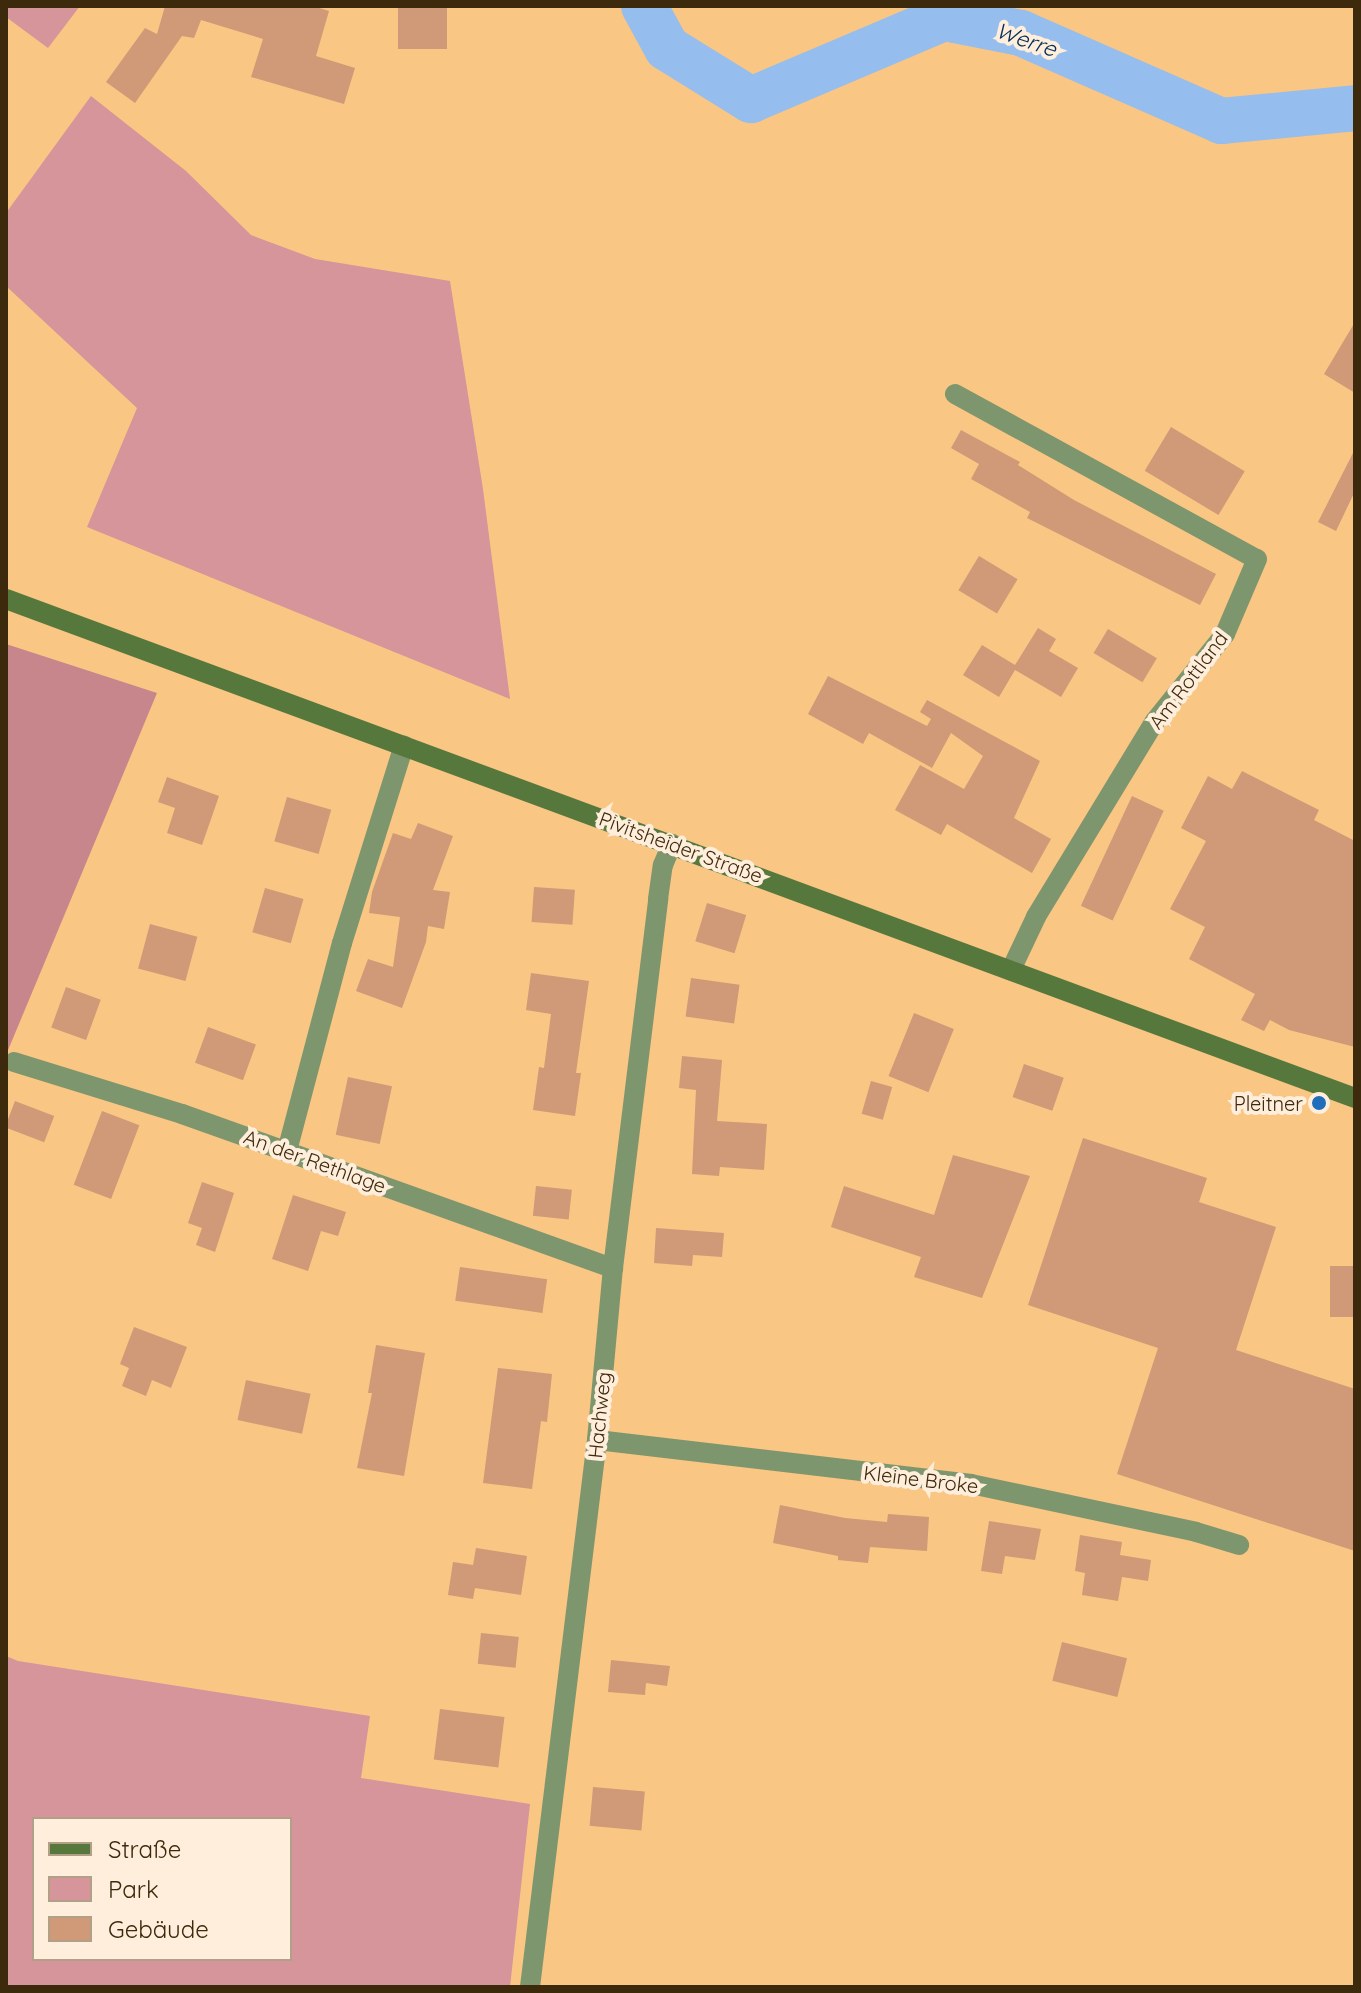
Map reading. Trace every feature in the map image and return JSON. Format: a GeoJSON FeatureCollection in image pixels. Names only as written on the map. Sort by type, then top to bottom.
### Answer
{"type":"FeatureCollection","features":[{"type":"Feature","properties":{"kind":"main road","name":"Pivitsheider Straße"},"geometry":{"type":"LineString","coordinates":[[6,599],[1355,1098]]}},
{"type":"Feature","properties":{"kind":"street","name":"Am Rottland"},"geometry":{"type":"LineString","coordinates":[[955,394],[1257,559],[1225,634],[1164,707],[1030,928],[1011,970]]}},
{"type":"Feature","properties":{"kind":"street"},"geometry":{"type":"LineString","coordinates":[[287,1151],[342,943],[404,745]]}},
{"type":"Feature","properties":{"kind":"street","name":"Hachweg"},"geometry":{"type":"LineString","coordinates":[[530,1987],[597,1440],[613,1268],[658,899],[663,865],[672,844]]}},
{"type":"Feature","properties":{"kind":"street","name":"An der Rethlage"},"geometry":{"type":"LineString","coordinates":[[14,1062],[182,1114],[613,1268]]}},
{"type":"Feature","properties":{"kind":"street","name":"Kleine Broke"},"geometry":{"type":"LineString","coordinates":[[597,1440],[971,1484],[1196,1532],[1239,1545]]}},
{"type":"Feature","properties":{"kind":"green space"},"geometry":{"type":"Polygon","coordinates":[[[6,6],[80,6],[48,48],[6,17],[6,6]]]}},
{"type":"Feature","properties":{"kind":"green space"},"geometry":{"type":"Polygon","coordinates":[[[91,96],[186,171],[251,235],[315,259],[450,281],[483,489],[510,699],[87,527],[137,408],[6,286],[6,213],[91,96]]]}},
{"type":"Feature","properties":{"kind":"green space"},"geometry":{"type":"Polygon","coordinates":[[[6,1656],[18,1661],[370,1716],[361,1778],[530,1804],[510,1987],[6,1987],[6,1656]]]}},
{"type":"Feature","properties":{"kind":"shaded area"},"geometry":{"type":"Polygon","coordinates":[[[6,644],[157,693],[6,1055],[6,644]]]}},
{"type":"Feature","properties":{"kind":"building"},"geometry":{"type":"Polygon","coordinates":[[[165,6],[313,6],[329,11],[316,56],[355,68],[344,104],[251,77],[263,39],[201,20],[194,38],[182,36],[135,103],[106,82],[145,28],[157,34],[165,6]]]}},
{"type":"Feature","properties":{"kind":"building"},"geometry":{"type":"Polygon","coordinates":[[[398,6],[447,6],[447,49],[398,49],[398,6]]]}},
{"type":"Feature","properties":{"kind":"building"},"geometry":{"type":"Polygon","coordinates":[[[1355,322],[1355,393],[1324,374],[1355,322]]]}},
{"type":"Feature","properties":{"kind":"building"},"geometry":{"type":"Polygon","coordinates":[[[1171,427],[1245,471],[1218,515],[1145,471],[1171,427]]]}},
{"type":"Feature","properties":{"kind":"building"},"geometry":{"type":"Polygon","coordinates":[[[961,430],[1020,462],[1018,465],[1074,500],[1216,574],[1200,605],[1027,518],[1030,512],[971,479],[979,464],[951,448],[961,430]]]}},
{"type":"Feature","properties":{"kind":"building"},"geometry":{"type":"Polygon","coordinates":[[[1355,449],[1355,491],[1336,531],[1318,522],[1355,449]]]}},
{"type":"Feature","properties":{"kind":"building"},"geometry":{"type":"Polygon","coordinates":[[[979,556],[1018,579],[997,613],[958,590],[979,556]]]}},
{"type":"Feature","properties":{"kind":"building"},"geometry":{"type":"Polygon","coordinates":[[[1038,628],[1056,639],[1049,651],[1078,668],[1061,697],[1015,670],[999,697],[963,675],[982,645],[1015,665],[1038,628]]]}},
{"type":"Feature","properties":{"kind":"building"},"geometry":{"type":"Polygon","coordinates":[[[1108,629],[1157,658],[1142,682],[1094,653],[1108,629]]]}},
{"type":"Feature","properties":{"kind":"building"},"geometry":{"type":"Polygon","coordinates":[[[828,676],[927,726],[931,719],[920,712],[927,700],[1040,761],[1014,818],[1051,839],[1032,873],[947,824],[941,835],[895,810],[920,765],[964,789],[983,756],[951,733],[932,768],[869,733],[863,744],[808,714],[828,676]]]}},
{"type":"Feature","properties":{"kind":"building"},"geometry":{"type":"Polygon","coordinates":[[[1242,771],[1319,810],[1314,820],[1355,841],[1355,1047],[1289,1030],[1270,1020],[1264,1031],[1241,1020],[1255,994],[1189,959],[1205,927],[1170,909],[1206,841],[1181,828],[1208,776],[1232,789],[1242,771]]]}},
{"type":"Feature","properties":{"kind":"building"},"geometry":{"type":"Polygon","coordinates":[[[167,777],[219,796],[202,845],[167,833],[175,808],[158,802],[167,777]]]}},
{"type":"Feature","properties":{"kind":"building"},"geometry":{"type":"Polygon","coordinates":[[[1132,796],[1164,811],[1113,920],[1081,906],[1132,796]]]}},
{"type":"Feature","properties":{"kind":"building"},"geometry":{"type":"Polygon","coordinates":[[[287,797],[331,810],[319,854],[274,841],[287,797]]]}},
{"type":"Feature","properties":{"kind":"building"},"geometry":{"type":"Polygon","coordinates":[[[418,823],[453,836],[433,890],[450,892],[444,929],[428,926],[426,942],[402,1008],[356,991],[368,959],[393,967],[400,917],[369,913],[372,892],[393,833],[411,839],[418,823]]]}},
{"type":"Feature","properties":{"kind":"building"},"geometry":{"type":"Polygon","coordinates":[[[534,887],[575,890],[572,925],[532,922],[534,887]]]}},
{"type":"Feature","properties":{"kind":"building"},"geometry":{"type":"Polygon","coordinates":[[[265,888],[303,899],[291,943],[252,932],[265,888]]]}},
{"type":"Feature","properties":{"kind":"building"},"geometry":{"type":"Polygon","coordinates":[[[707,903],[746,915],[735,953],[695,941],[707,903]]]}},
{"type":"Feature","properties":{"kind":"building"},"geometry":{"type":"Polygon","coordinates":[[[150,924],[197,937],[185,981],[138,968],[150,924]]]}},
{"type":"Feature","properties":{"kind":"building"},"geometry":{"type":"Polygon","coordinates":[[[531,973],[589,981],[576,1073],[581,1073],[575,1116],[533,1110],[539,1067],[544,1068],[551,1014],[526,1010],[531,973]]]}},
{"type":"Feature","properties":{"kind":"building"},"geometry":{"type":"Polygon","coordinates":[[[691,978],[740,985],[734,1023],[686,1017],[691,978]]]}},
{"type":"Feature","properties":{"kind":"building"},"geometry":{"type":"Polygon","coordinates":[[[66,987],[101,1000],[86,1040],[51,1027],[66,987]]]}},
{"type":"Feature","properties":{"kind":"building"},"geometry":{"type":"Polygon","coordinates":[[[914,1013],[954,1029],[928,1092],[889,1076],[914,1013]]]}},
{"type":"Feature","properties":{"kind":"building"},"geometry":{"type":"Polygon","coordinates":[[[208,1027],[256,1044],[243,1080],[195,1063],[208,1027]]]}},
{"type":"Feature","properties":{"kind":"building"},"geometry":{"type":"Polygon","coordinates":[[[682,1056],[722,1060],[717,1121],[767,1124],[764,1170],[720,1167],[719,1176],[692,1174],[696,1090],[679,1088],[682,1056]]]}},
{"type":"Feature","properties":{"kind":"building"},"geometry":{"type":"Polygon","coordinates":[[[1024,1064],[1064,1078],[1052,1111],[1013,1097],[1024,1064]]]}},
{"type":"Feature","properties":{"kind":"building"},"geometry":{"type":"Polygon","coordinates":[[[348,1077],[392,1086],[380,1144],[336,1135],[348,1077]]]}},
{"type":"Feature","properties":{"kind":"building"},"geometry":{"type":"Polygon","coordinates":[[[871,1081],[892,1087],[883,1120],[862,1114],[871,1081]]]}},
{"type":"Feature","properties":{"kind":"building"},"geometry":{"type":"Polygon","coordinates":[[[15,1101],[54,1116],[44,1142],[6,1128],[15,1101]]]}},
{"type":"Feature","properties":{"kind":"building"},"geometry":{"type":"Polygon","coordinates":[[[102,1111],[139,1125],[111,1199],[74,1185],[102,1111]]]}},
{"type":"Feature","properties":{"kind":"building"},"geometry":{"type":"Polygon","coordinates":[[[1083,1138],[1207,1178],[1199,1202],[1276,1227],[1236,1350],[1355,1389],[1355,1551],[1117,1474],[1158,1348],[1028,1305],[1083,1138]]]}},
{"type":"Feature","properties":{"kind":"building"},"geometry":{"type":"Polygon","coordinates":[[[953,1155],[1030,1176],[982,1298],[914,1277],[921,1257],[831,1227],[844,1186],[934,1215],[953,1155]]]}},
{"type":"Feature","properties":{"kind":"building"},"geometry":{"type":"Polygon","coordinates":[[[202,1182],[234,1193],[215,1252],[196,1245],[202,1228],[188,1223],[202,1182]]]}},
{"type":"Feature","properties":{"kind":"building"},"geometry":{"type":"Polygon","coordinates":[[[536,1186],[572,1190],[569,1220],[533,1216],[536,1186]]]}},
{"type":"Feature","properties":{"kind":"building"},"geometry":{"type":"Polygon","coordinates":[[[293,1195],[346,1212],[338,1236],[321,1231],[308,1271],[272,1259],[293,1195]]]}},
{"type":"Feature","properties":{"kind":"building"},"geometry":{"type":"Polygon","coordinates":[[[656,1228],[724,1233],[722,1257],[693,1255],[692,1266],[654,1263],[656,1228]]]}},
{"type":"Feature","properties":{"kind":"building"},"geometry":{"type":"Polygon","coordinates":[[[1330,1266],[1355,1266],[1355,1317],[1330,1317],[1330,1266]]]}},
{"type":"Feature","properties":{"kind":"building"},"geometry":{"type":"Polygon","coordinates":[[[460,1267],[547,1279],[542,1313],[455,1301],[460,1267]]]}},
{"type":"Feature","properties":{"kind":"building"},"geometry":{"type":"Polygon","coordinates":[[[134,1327],[187,1347],[171,1388],[152,1380],[146,1396],[122,1386],[129,1368],[120,1364],[134,1327]]]}},
{"type":"Feature","properties":{"kind":"building"},"geometry":{"type":"Polygon","coordinates":[[[376,1345],[425,1353],[404,1476],[357,1468],[372,1393],[368,1393],[376,1345]]]}},
{"type":"Feature","properties":{"kind":"building"},"geometry":{"type":"Polygon","coordinates":[[[498,1368],[552,1374],[547,1422],[541,1421],[532,1489],[483,1483],[498,1368]]]}},
{"type":"Feature","properties":{"kind":"building"},"geometry":{"type":"Polygon","coordinates":[[[246,1380],[311,1394],[302,1434],[237,1420],[246,1380]]]}},
{"type":"Feature","properties":{"kind":"building"},"geometry":{"type":"Polygon","coordinates":[[[780,1505],[845,1518],[887,1522],[888,1514],[929,1517],[927,1551],[870,1547],[868,1563],[838,1560],[838,1556],[773,1543],[780,1505]]]}},
{"type":"Feature","properties":{"kind":"building"},"geometry":{"type":"Polygon","coordinates":[[[989,1521],[1041,1529],[1035,1560],[1005,1556],[1002,1574],[981,1571],[989,1521]]]}},
{"type":"Feature","properties":{"kind":"building"},"geometry":{"type":"Polygon","coordinates":[[[1080,1535],[1122,1542],[1120,1555],[1151,1560],[1148,1581],[1122,1577],[1118,1601],[1082,1595],[1085,1573],[1075,1571],[1080,1535]]]}},
{"type":"Feature","properties":{"kind":"building"},"geometry":{"type":"Polygon","coordinates":[[[476,1548],[527,1556],[521,1595],[475,1588],[473,1599],[448,1595],[453,1562],[473,1565],[476,1548]]]}},
{"type":"Feature","properties":{"kind":"building"},"geometry":{"type":"Polygon","coordinates":[[[481,1633],[519,1637],[516,1668],[478,1664],[481,1633]]]}},
{"type":"Feature","properties":{"kind":"building"},"geometry":{"type":"Polygon","coordinates":[[[1062,1642],[1127,1658],[1117,1697],[1052,1681],[1062,1642]]]}},
{"type":"Feature","properties":{"kind":"building"},"geometry":{"type":"Polygon","coordinates":[[[611,1660],[670,1666],[667,1686],[646,1683],[645,1695],[608,1692],[611,1660]]]}},
{"type":"Feature","properties":{"kind":"building"},"geometry":{"type":"Polygon","coordinates":[[[440,1709],[505,1717],[498,1768],[434,1760],[440,1709]]]}},
{"type":"Feature","properties":{"kind":"building"},"geometry":{"type":"Polygon","coordinates":[[[593,1787],[645,1792],[641,1830],[590,1826],[593,1787]]]}},
{"type":"Feature","properties":{"kind":"waterway","name":"Werre"},"geometry":{"type":"LineString","coordinates":[[644,6],[667,48],[751,100],[944,18],[1021,33],[1221,121],[1355,108]]}},
{"type":"Feature","properties":{"kind":"place","name":"Pleitner"},"geometry":{"type":"Point","coordinates":[1319,1103]}}]}
